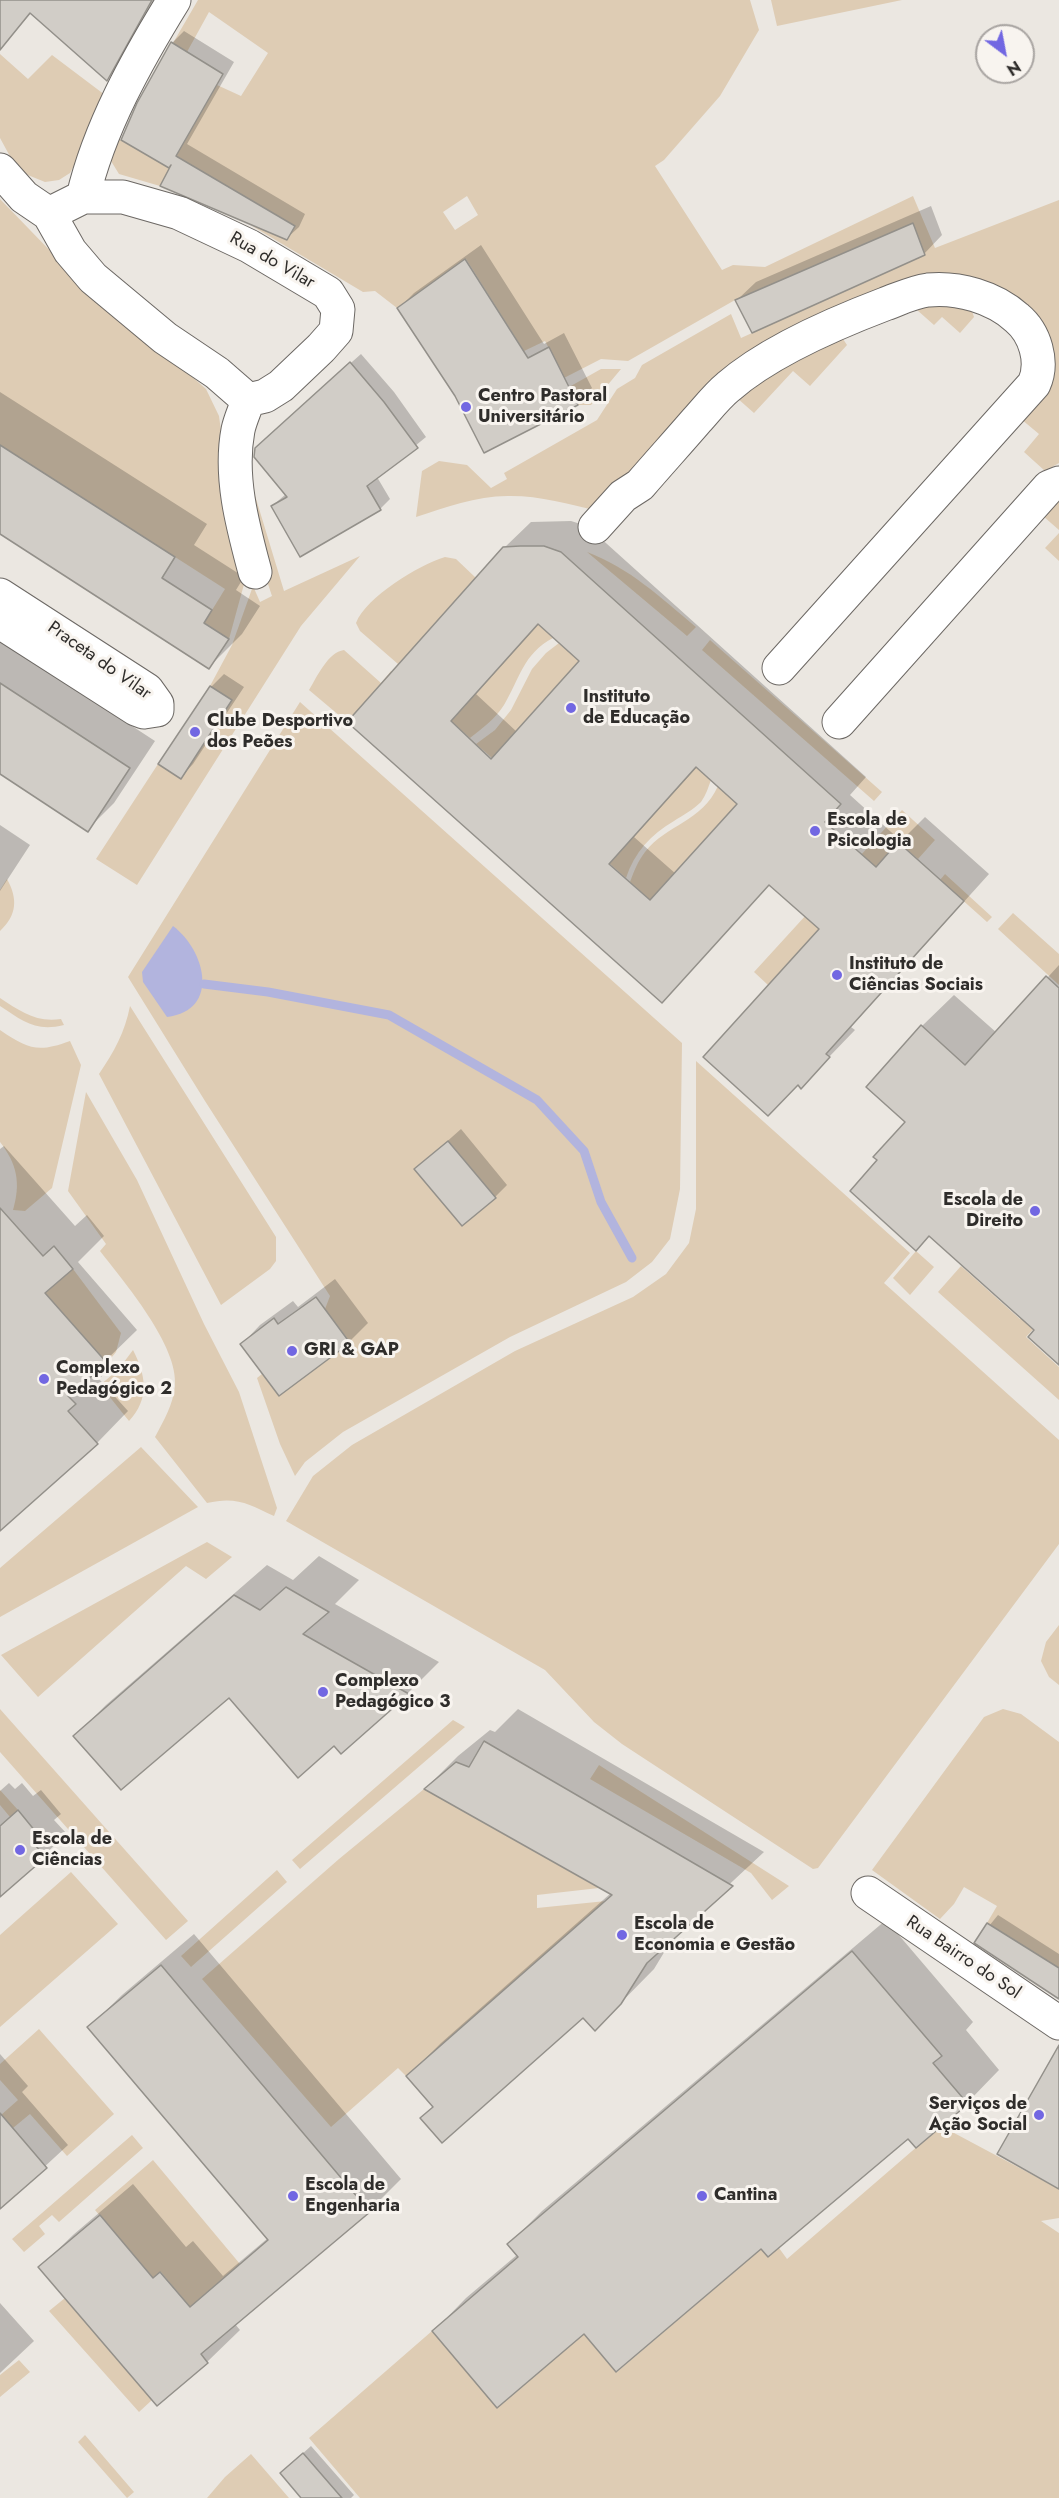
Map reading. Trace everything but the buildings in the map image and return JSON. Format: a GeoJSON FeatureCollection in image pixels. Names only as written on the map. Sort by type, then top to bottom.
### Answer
{"type":"FeatureCollection","features":[{"type":"Feature","properties":{"kind":"street"},"geometry":{"type":"LineString","coordinates":[[83,197],[89,170],[121,96],[174,0]]}},
{"type":"Feature","properties":{"kind":"street"},"geometry":{"type":"LineString","coordinates":[[0,171],[24,197],[49,214],[70,251],[93,278],[165,338],[217,373],[248,400],[238,430],[235,473],[243,530],[255,572]]}},
{"type":"Feature","properties":{"kind":"street","name":"Rua do Vilar"},"geometry":{"type":"LineString","coordinates":[[49,214],[83,197],[123,197],[179,213],[249,246],[328,293],[338,309],[336,331],[281,386],[265,396],[248,400]]}},
{"type":"Feature","properties":{"kind":"street"},"geometry":{"type":"LineString","coordinates":[[595,526],[622,496],[640,485],[726,388],[743,374],[833,326],[872,309],[927,290],[952,290],[978,296],[1002,307],[1018,318],[1028,331],[1036,348],[1039,369],[1034,384],[779,668]]}},
{"type":"Feature","properties":{"kind":"street"},"geometry":{"type":"LineString","coordinates":[[839,722],[1049,487],[1059,483]]}},
{"type":"Feature","properties":{"kind":"street","name":"Praceta do Vilar"},"geometry":{"type":"LineString","coordinates":[[0,595],[147,690],[157,704],[157,710],[144,712],[136,709],[0,622]]}},
{"type":"Feature","properties":{"kind":"street","name":"Rua Bairro do Sol"},"geometry":{"type":"LineString","coordinates":[[868,1893],[1059,2023]]}},
{"type":"Feature","properties":{"kind":"shaded area"},"geometry":{"type":"Polygon","coordinates":[[[198,0],[750,0],[759,30],[720,96],[664,160],[655,166],[722,270],[733,265],[765,267],[913,196],[935,248],[1059,200],[1059,463],[1045,471],[1024,452],[1039,434],[1021,419],[1027,307],[867,296],[597,511],[544,499],[499,496],[463,502],[416,517],[422,471],[439,461],[467,465],[491,488],[507,479],[504,473],[597,420],[617,389],[635,378],[642,365],[731,314],[741,338],[924,255],[735,300],[628,361],[601,359],[564,378],[545,341],[524,351],[466,259],[397,308],[375,291],[363,292],[247,223],[176,156],[217,85],[241,96],[268,53],[209,12],[187,52],[173,43],[198,0]],[[467,196],[443,212],[455,230],[478,215],[467,196]]]}},
{"type":"Feature","properties":{"kind":"shaded area"},"geometry":{"type":"Polygon","coordinates":[[[771,0],[902,0],[777,26],[771,0]]]}},
{"type":"Feature","properties":{"kind":"shaded area"},"geometry":{"type":"Polygon","coordinates":[[[0,54],[28,79],[52,55],[109,98],[70,173],[59,180],[45,182],[18,171],[0,138],[0,54]]]}},
{"type":"Feature","properties":{"kind":"shaded area"},"geometry":{"type":"Polygon","coordinates":[[[117,138],[170,168],[160,186],[119,174],[111,161],[117,138]]]}},
{"type":"Feature","properties":{"kind":"shaded area"},"geometry":{"type":"Polygon","coordinates":[[[0,199],[60,261],[206,389],[219,416],[246,577],[229,639],[204,623],[225,589],[0,445],[0,199]]]}},
{"type":"Feature","properties":{"kind":"shaded area"},"geometry":{"type":"Polygon","coordinates":[[[929,305],[971,308],[974,317],[960,333],[942,317],[934,325],[917,310],[929,305]]]}},
{"type":"Feature","properties":{"kind":"shaded area"},"geometry":{"type":"Polygon","coordinates":[[[843,339],[847,345],[810,386],[793,371],[754,413],[737,398],[787,365],[843,339]]]}},
{"type":"Feature","properties":{"kind":"shaded area"},"geometry":{"type":"Polygon","coordinates":[[[601,369],[621,369],[591,405],[578,405],[569,387],[601,369]]]}},
{"type":"Feature","properties":{"kind":"shaded area"},"geometry":{"type":"Polygon","coordinates":[[[247,469],[284,591],[360,556],[301,626],[137,885],[96,859],[158,764],[181,779],[232,701],[210,686],[232,645],[253,586],[260,602],[272,596],[253,539],[247,469]]]}},
{"type":"Feature","properties":{"kind":"shaded area"},"geometry":{"type":"Polygon","coordinates":[[[1059,502],[1059,530],[1043,516],[1059,502]]]}},
{"type":"Feature","properties":{"kind":"shaded area"},"geometry":{"type":"Polygon","coordinates":[[[1059,533],[1059,561],[1045,548],[1059,533]]]}},
{"type":"Feature","properties":{"kind":"shaded area"},"geometry":{"type":"Polygon","coordinates":[[[587,552],[631,575],[696,627],[687,636],[587,552]]]}},
{"type":"Feature","properties":{"kind":"shaded area"},"geometry":{"type":"Polygon","coordinates":[[[445,557],[456,559],[476,578],[406,656],[458,702],[448,714],[396,667],[398,664],[360,631],[356,623],[370,603],[394,583],[445,557]]]}},
{"type":"Feature","properties":{"kind":"shaded area"},"geometry":{"type":"Polygon","coordinates":[[[538,624],[553,638],[535,651],[523,667],[497,715],[470,738],[451,721],[538,624]]]}},
{"type":"Feature","properties":{"kind":"shaded area"},"geometry":{"type":"Polygon","coordinates":[[[710,640],[882,792],[874,801],[702,650],[710,640]]]}},
{"type":"Feature","properties":{"kind":"shaded area"},"geometry":{"type":"Polygon","coordinates":[[[559,643],[579,661],[492,758],[476,744],[495,730],[511,710],[532,669],[546,653],[559,643]]]}},
{"type":"Feature","properties":{"kind":"shaded area"},"geometry":{"type":"Polygon","coordinates":[[[344,650],[381,683],[391,671],[443,718],[382,683],[347,722],[309,690],[328,660],[344,650]]]}},
{"type":"Feature","properties":{"kind":"shaded area"},"geometry":{"type":"Polygon","coordinates":[[[300,702],[682,1043],[680,1189],[670,1239],[652,1262],[626,1282],[510,1337],[343,1432],[305,1462],[295,1476],[280,1444],[257,1378],[262,1374],[279,1396],[350,1342],[325,1309],[330,1296],[128,977],[300,702]]]}},
{"type":"Feature","properties":{"kind":"shaded area"},"geometry":{"type":"Polygon","coordinates":[[[696,767],[711,780],[703,799],[695,808],[651,838],[634,860],[626,878],[609,863],[696,767]]]}},
{"type":"Feature","properties":{"kind":"shaded area"},"geometry":{"type":"Polygon","coordinates":[[[718,786],[737,804],[650,900],[630,882],[640,859],[663,835],[703,808],[718,786]]]}},
{"type":"Feature","properties":{"kind":"shaded area"},"geometry":{"type":"Polygon","coordinates":[[[902,810],[935,840],[918,859],[898,842],[768,985],[754,972],[902,810]]]}},
{"type":"Feature","properties":{"kind":"shaded area"},"geometry":{"type":"Polygon","coordinates":[[[945,874],[992,917],[987,922],[940,880],[945,874]]]}},
{"type":"Feature","properties":{"kind":"shaded area"},"geometry":{"type":"Polygon","coordinates":[[[7,879],[13,893],[14,906],[10,919],[0,931],[0,890],[7,879]]]}},
{"type":"Feature","properties":{"kind":"shaded area"},"geometry":{"type":"Polygon","coordinates":[[[1013,913],[1059,954],[1059,985],[998,929],[1013,913]]]}},
{"type":"Feature","properties":{"kind":"shaded area"},"geometry":{"type":"Polygon","coordinates":[[[0,998],[36,1018],[61,1019],[64,1025],[45,1027],[30,1024],[0,1006],[0,998]]]}},
{"type":"Feature","properties":{"kind":"shaded area"},"geometry":{"type":"Polygon","coordinates":[[[130,1006],[276,1237],[276,1261],[270,1269],[221,1305],[99,1074],[118,1042],[130,1006]]]}},
{"type":"Feature","properties":{"kind":"shaded area"},"geometry":{"type":"Polygon","coordinates":[[[0,1030],[34,1047],[50,1047],[70,1041],[81,1065],[52,1188],[25,1211],[13,1210],[17,1191],[16,1174],[0,1142],[0,1030]]]}},
{"type":"Feature","properties":{"kind":"shaded area"},"geometry":{"type":"Polygon","coordinates":[[[696,1061],[910,1253],[884,1283],[1059,1440],[1059,1544],[818,1868],[813,1869],[622,1744],[594,1722],[545,1670],[286,1521],[313,1476],[352,1445],[515,1351],[633,1297],[666,1274],[689,1243],[696,1209],[696,1061]]]}},
{"type":"Feature","properties":{"kind":"shaded area"},"geometry":{"type":"Polygon","coordinates":[[[86,1092],[137,1180],[204,1324],[239,1392],[277,1508],[274,1516],[242,1502],[226,1500],[207,1503],[155,1437],[168,1412],[174,1393],[174,1370],[168,1352],[148,1315],[100,1251],[106,1244],[68,1191],[86,1092]]]}},
{"type":"Feature","properties":{"kind":"shaded area"},"geometry":{"type":"Polygon","coordinates":[[[916,1251],[934,1267],[910,1295],[893,1278],[916,1251]]]}},
{"type":"Feature","properties":{"kind":"shaded area"},"geometry":{"type":"Polygon","coordinates":[[[961,1266],[1020,1319],[1027,1312],[1039,1323],[1026,1337],[1059,1367],[1059,1400],[938,1292],[961,1266]]]}},
{"type":"Feature","properties":{"kind":"shaded area"},"geometry":{"type":"Polygon","coordinates":[[[73,1269],[121,1333],[116,1352],[107,1363],[45,1293],[73,1269]]]}},
{"type":"Feature","properties":{"kind":"shaded area"},"geometry":{"type":"Polygon","coordinates":[[[133,1350],[141,1369],[144,1387],[140,1404],[129,1421],[100,1385],[118,1370],[133,1350]]]}},
{"type":"Feature","properties":{"kind":"shaded area"},"geometry":{"type":"Polygon","coordinates":[[[141,1447],[198,1507],[0,1617],[0,1568],[141,1447]]]}},
{"type":"Feature","properties":{"kind":"shaded area"},"geometry":{"type":"Polygon","coordinates":[[[207,1542],[232,1557],[206,1579],[186,1566],[38,1697],[1,1655],[207,1542]]]}},
{"type":"Feature","properties":{"kind":"shaded area"},"geometry":{"type":"Polygon","coordinates":[[[1059,1625],[1059,1685],[1049,1677],[1041,1661],[1046,1642],[1059,1625]]]}},
{"type":"Feature","properties":{"kind":"shaded area"},"geometry":{"type":"Polygon","coordinates":[[[0,1709],[188,1921],[166,1940],[0,1752],[0,1709]]]}},
{"type":"Feature","properties":{"kind":"shaded area"},"geometry":{"type":"Polygon","coordinates":[[[1003,1709],[1021,1714],[1059,1742],[1059,1968],[987,1923],[997,1906],[964,1887],[954,1904],[940,1919],[872,1870],[984,1717],[1003,1709]]]}},
{"type":"Feature","properties":{"kind":"shaded area"},"geometry":{"type":"Polygon","coordinates":[[[453,1720],[465,1727],[300,1869],[292,1860],[453,1720]]]}},
{"type":"Feature","properties":{"kind":"shaded area"},"geometry":{"type":"Polygon","coordinates":[[[599,1765],[789,1886],[772,1900],[751,1873],[590,1779],[599,1765]]]}},
{"type":"Feature","properties":{"kind":"shaded area"},"geometry":{"type":"Polygon","coordinates":[[[424,1789],[599,1888],[537,1895],[537,1908],[606,1901],[406,2076],[398,2068],[331,2127],[202,1979],[339,1859],[424,1789]]]}},
{"type":"Feature","properties":{"kind":"shaded area"},"geometry":{"type":"Polygon","coordinates":[[[0,1790],[18,1810],[10,1817],[0,1805],[0,1790]]]}},
{"type":"Feature","properties":{"kind":"shaded area"},"geometry":{"type":"Polygon","coordinates":[[[277,1870],[287,1882],[191,1967],[181,1956],[277,1870]]]}},
{"type":"Feature","properties":{"kind":"shaded area"},"geometry":{"type":"Polygon","coordinates":[[[71,1872],[118,1924],[0,2027],[0,1935],[71,1872]]]}},
{"type":"Feature","properties":{"kind":"shaded area"},"geometry":{"type":"Polygon","coordinates":[[[39,2029],[114,2114],[67,2156],[30,2114],[13,2128],[1,2115],[18,2100],[0,2080],[0,2064],[39,2029]]]}},
{"type":"Feature","properties":{"kind":"shaded area"},"geometry":{"type":"Polygon","coordinates":[[[941,2126],[1059,2189],[1059,2218],[1041,2221],[1059,2233],[1059,2498],[360,2498],[309,2438],[432,2331],[497,2408],[584,2334],[617,2372],[761,2249],[768,2257],[779,2248],[787,2259],[941,2126]]]}},
{"type":"Feature","properties":{"kind":"shaded area"},"geometry":{"type":"Polygon","coordinates":[[[132,2135],[143,2148],[59,2222],[52,2215],[39,2226],[45,2234],[24,2252],[12,2239],[132,2135]]]}},
{"type":"Feature","properties":{"kind":"shaded area"},"geometry":{"type":"Polygon","coordinates":[[[153,2160],[240,2264],[193,2305],[190,2321],[180,2295],[161,2272],[153,2278],[95,2210],[153,2160]]]}},
{"type":"Feature","properties":{"kind":"shaded area"},"geometry":{"type":"Polygon","coordinates":[[[65,2298],[152,2400],[139,2412],[49,2311],[65,2298]]]}},
{"type":"Feature","properties":{"kind":"shaded area"},"geometry":{"type":"Polygon","coordinates":[[[19,2360],[30,2372],[0,2397],[0,2375],[19,2360]]]}},
{"type":"Feature","properties":{"kind":"shaded area"},"geometry":{"type":"Polygon","coordinates":[[[85,2435],[134,2492],[127,2498],[78,2442],[85,2435]]]}},
{"type":"Feature","properties":{"kind":"shaded area"},"geometry":{"type":"Polygon","coordinates":[[[251,2454],[289,2498],[207,2498],[225,2477],[251,2454]]]}},
{"type":"Feature","properties":{"kind":"water"},"geometry":{"type":"Polygon","coordinates":[[[173,926],[193,949],[202,978],[201,991],[195,1003],[184,1012],[167,1017],[143,982],[142,972],[173,926]]]}},
{"type":"Feature","properties":{"kind":"waterway"},"geometry":{"type":"LineString","coordinates":[[204,984],[268,992],[389,1015],[537,1100],[584,1151],[601,1202],[632,1258]]}},
{"type":"Feature","properties":{"kind":"place","name":"Centro Pastoral Universitário"},"geometry":{"type":"Point","coordinates":[466,407]}},
{"type":"Feature","properties":{"kind":"place","name":"Instituto de Educação"},"geometry":{"type":"Point","coordinates":[571,708]}},
{"type":"Feature","properties":{"kind":"place","name":"Clube Desportivo dos Peões"},"geometry":{"type":"Point","coordinates":[195,732]}},
{"type":"Feature","properties":{"kind":"place","name":"Escola de Psicologia"},"geometry":{"type":"Point","coordinates":[815,831]}},
{"type":"Feature","properties":{"kind":"place","name":"Instituto de Ciências Sociais"},"geometry":{"type":"Point","coordinates":[837,975]}},
{"type":"Feature","properties":{"kind":"place","name":"Escola de Direito"},"geometry":{"type":"Point","coordinates":[1035,1211]}},
{"type":"Feature","properties":{"kind":"place","name":"GRI & GAP"},"geometry":{"type":"Point","coordinates":[292,1351]}},
{"type":"Feature","properties":{"kind":"place","name":"Complexo Pedagógico 2"},"geometry":{"type":"Point","coordinates":[44,1379]}},
{"type":"Feature","properties":{"kind":"place","name":"Complexo Pedagógico 3"},"geometry":{"type":"Point","coordinates":[323,1692]}},
{"type":"Feature","properties":{"kind":"place","name":"Escola de Ciências"},"geometry":{"type":"Point","coordinates":[20,1850]}},
{"type":"Feature","properties":{"kind":"place","name":"Escola de Economia e Gestão"},"geometry":{"type":"Point","coordinates":[622,1935]}},
{"type":"Feature","properties":{"kind":"place","name":"Serviços de Ação Social"},"geometry":{"type":"Point","coordinates":[1039,2115]}},
{"type":"Feature","properties":{"kind":"place","name":"Escola de Engenharia"},"geometry":{"type":"Point","coordinates":[293,2196]}},
{"type":"Feature","properties":{"kind":"place","name":"Cantina"},"geometry":{"type":"Point","coordinates":[702,2196]}}]}
